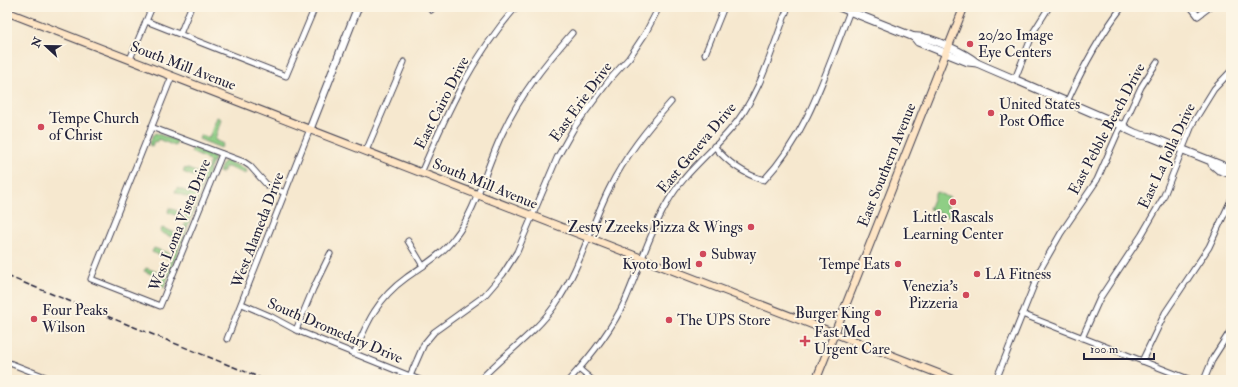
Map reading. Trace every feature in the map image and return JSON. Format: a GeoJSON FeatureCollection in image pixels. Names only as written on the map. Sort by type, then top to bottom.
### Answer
{"type":"FeatureCollection","features":[{"type":"Feature","properties":{"kind":"main road","name":"East Southern Avenue"},"geometry":{"type":"LineString","coordinates":[[816,380],[964,7]]}},
{"type":"Feature","properties":{"kind":"main road","name":"South Mill Avenue"},"geometry":{"type":"LineString","coordinates":[[7,12],[954,380]]}},
{"type":"Feature","properties":{"kind":"street"},"geometry":{"type":"LineString","coordinates":[[130,59],[152,7]]}},
{"type":"Feature","properties":{"kind":"street"},"geometry":{"type":"LineString","coordinates":[[180,34],[191,7]]}},
{"type":"Feature","properties":{"kind":"street"},"geometry":{"type":"LineString","coordinates":[[146,21],[286,76],[315,7]]}},
{"type":"Feature","properties":{"kind":"street"},"geometry":{"type":"LineString","coordinates":[[310,129],[358,7]]}},
{"type":"Feature","properties":{"kind":"street","name":"East Cairo Drive"},"geometry":{"type":"LineString","coordinates":[[421,173],[444,118],[462,84],[497,30],[516,7]]}},
{"type":"Feature","properties":{"kind":"street","name":"East Erie Drive"},"geometry":{"type":"LineString","coordinates":[[410,376],[424,344],[434,332],[484,296],[503,274],[517,252],[557,158],[575,126],[610,79],[629,58],[645,34],[659,7]]}},
{"type":"Feature","properties":{"kind":"street"},"geometry":{"type":"LineString","coordinates":[[705,54],[724,7]]}},
{"type":"Feature","properties":{"kind":"street","name":"East Geneva Drive"},"geometry":{"type":"LineString","coordinates":[[568,380],[579,369],[612,326],[667,204],[695,165],[731,130],[746,109],[756,88],[788,7]]}},
{"type":"Feature","properties":{"kind":"street"},"geometry":{"type":"LineString","coordinates":[[839,7],[914,37],[918,42],[947,50],[968,62],[977,63],[1123,126],[1136,128],[1151,137],[1182,151],[1231,169]]}},
{"type":"Feature","properties":{"kind":"street"},"geometry":{"type":"LineString","coordinates":[[1015,79],[1034,31],[1049,7]]}},
{"type":"Feature","properties":{"kind":"street"},"geometry":{"type":"LineString","coordinates":[[1067,102],[1086,60],[1122,7]]}},
{"type":"Feature","properties":{"kind":"street"},"geometry":{"type":"LineString","coordinates":[[1191,7],[1198,16],[1210,7]]}},
{"type":"Feature","properties":{"kind":"street"},"geometry":{"type":"LineString","coordinates":[[714,146],[734,166],[750,176],[764,180],[779,164],[804,124],[850,11]]}},
{"type":"Feature","properties":{"kind":"street"},"geometry":{"type":"LineString","coordinates":[[354,354],[370,317],[383,300],[406,278],[439,256],[456,237],[477,194],[502,132],[519,102],[540,70],[572,33]]}},
{"type":"Feature","properties":{"kind":"street"},"geometry":{"type":"LineString","coordinates":[[366,151],[404,62]]}},
{"type":"Feature","properties":{"kind":"street","name":"East Pebble Beach Drive"},"geometry":{"type":"LineString","coordinates":[[996,380],[1045,261],[1061,233],[1090,192],[1119,130],[1123,126],[1142,87],[1157,62]]}},
{"type":"Feature","properties":{"kind":"street","name":"East La Jolla Drive"},"geometry":{"type":"LineString","coordinates":[[1082,338],[1100,298],[1163,198],[1193,124],[1214,89],[1231,71]]}},
{"type":"Feature","properties":{"kind":"street"},"geometry":{"type":"LineString","coordinates":[[172,76],[151,127],[250,166],[267,185],[285,193]]}},
{"type":"Feature","properties":{"kind":"street"},"geometry":{"type":"LineString","coordinates":[[480,380],[534,329],[555,306],[569,282],[589,238],[608,189],[625,159],[647,129],[671,102]]}},
{"type":"Feature","properties":{"kind":"street","name":"West Loma Vista Drive"},"geometry":{"type":"LineString","coordinates":[[151,127],[91,279],[160,306],[222,154]]}},
{"type":"Feature","properties":{"kind":"street","name":"West Alameda Drive"},"geometry":{"type":"LineString","coordinates":[[227,339],[310,129]]}},
{"type":"Feature","properties":{"kind":"street"},"geometry":{"type":"LineString","coordinates":[[1210,162],[1219,170],[1231,174]]}},
{"type":"Feature","properties":{"kind":"street"},"geometry":{"type":"LineString","coordinates":[[1142,361],[1165,313],[1209,248],[1231,200]]}},
{"type":"Feature","properties":{"kind":"street"},"geometry":{"type":"LineString","coordinates":[[408,241],[423,266]]}},
{"type":"Feature","properties":{"kind":"street"},"geometry":{"type":"LineString","coordinates":[[296,330],[313,289],[330,254]]}},
{"type":"Feature","properties":{"kind":"street","name":"South Dromedary Drive"},"geometry":{"type":"LineString","coordinates":[[242,304],[266,314],[296,330],[420,380]]}},
{"type":"Feature","properties":{"kind":"street"},"geometry":{"type":"LineString","coordinates":[[1022,314],[1191,380]]}},
{"type":"Feature","properties":{"kind":"street"},"geometry":{"type":"LineString","coordinates":[[1204,380],[1213,358],[1231,330]]}},
{"type":"Feature","properties":{"kind":"street"},"geometry":{"type":"LineString","coordinates":[[7,362],[53,380]]}},
{"type":"Feature","properties":{"kind":"street"},"geometry":{"type":"LineString","coordinates":[[579,369],[592,380]]}},
{"type":"Feature","properties":{"kind":"green space"},"geometry":{"type":"Polygon","coordinates":[[[217,117],[221,119],[215,140],[223,144],[221,148],[199,139],[201,135],[209,138],[217,117]]]}},
{"type":"Feature","properties":{"kind":"green space"},"geometry":{"type":"Polygon","coordinates":[[[155,133],[177,141],[175,146],[158,139],[157,142],[154,141],[152,146],[149,145],[155,133]]]}},
{"type":"Feature","properties":{"kind":"green space"},"geometry":{"type":"Polygon","coordinates":[[[193,148],[213,156],[214,159],[210,169],[208,167],[210,161],[191,152],[193,148]]]}},
{"type":"Feature","properties":{"kind":"green space"},"geometry":{"type":"Polygon","coordinates":[[[226,161],[243,168],[247,171],[246,174],[228,167],[225,167],[222,173],[219,172],[223,162],[226,161]]]}},
{"type":"Feature","properties":{"kind":"green space"},"geometry":{"type":"Polygon","coordinates":[[[185,168],[204,175],[207,168],[210,170],[202,188],[200,187],[202,180],[183,172],[185,168]]]}},
{"type":"Feature","properties":{"kind":"green space"},"geometry":{"type":"Polygon","coordinates":[[[177,188],[196,195],[199,188],[202,189],[195,208],[192,207],[194,200],[175,192],[177,188]]]}},
{"type":"Feature","properties":{"kind":"green space"},"geometry":{"type":"Polygon","coordinates":[[[936,192],[950,198],[946,206],[955,210],[952,218],[929,209],[936,192]]]}},
{"type":"Feature","properties":{"kind":"green space"},"geometry":{"type":"Polygon","coordinates":[[[169,208],[188,215],[191,208],[194,209],[187,228],[184,227],[187,220],[168,212],[169,208]]]}},
{"type":"Feature","properties":{"kind":"green space"},"geometry":{"type":"Polygon","coordinates":[[[162,228],[181,235],[184,228],[187,229],[179,248],[176,246],[179,240],[160,232],[162,228]]]}},
{"type":"Feature","properties":{"kind":"green space"},"geometry":{"type":"Polygon","coordinates":[[[154,248],[173,255],[176,248],[179,249],[171,268],[168,266],[171,260],[152,252],[154,248]]]}},
{"type":"Feature","properties":{"kind":"green space"},"geometry":{"type":"Polygon","coordinates":[[[146,268],[165,275],[168,268],[171,269],[164,288],[161,286],[161,278],[144,271],[146,268]]]}},
{"type":"Feature","properties":{"kind":"railway"},"geometry":{"type":"LineString","coordinates":[[7,276],[266,380]]}},
{"type":"Feature","properties":{"kind":"place","name":"20/20 Image Eye Centers"},"geometry":{"type":"Point","coordinates":[970,44]}},
{"type":"Feature","properties":{"kind":"place","name":"United States Post Office"},"geometry":{"type":"Point","coordinates":[991,113]}},
{"type":"Feature","properties":{"kind":"place","name":"Tempe Church of Christ"},"geometry":{"type":"Point","coordinates":[41,127]}},
{"type":"Feature","properties":{"kind":"place","name":"Little Rascals Learning Center"},"geometry":{"type":"Point","coordinates":[953,202]}},
{"type":"Feature","properties":{"kind":"place","name":"Zesty Zzeeks Pizza & Wings"},"geometry":{"type":"Point","coordinates":[751,227]}},
{"type":"Feature","properties":{"kind":"place","name":"Subway"},"geometry":{"type":"Point","coordinates":[703,254]}},
{"type":"Feature","properties":{"kind":"place","name":"Kyoto Bowl"},"geometry":{"type":"Point","coordinates":[699,264]}},
{"type":"Feature","properties":{"kind":"place","name":"Tempe Eats"},"geometry":{"type":"Point","coordinates":[898,264]}},
{"type":"Feature","properties":{"kind":"place","name":"LA Fitness"},"geometry":{"type":"Point","coordinates":[977,274]}},
{"type":"Feature","properties":{"kind":"place","name":"Venezia's Pizzeria"},"geometry":{"type":"Point","coordinates":[966,295]}},
{"type":"Feature","properties":{"kind":"place","name":"Burger King"},"geometry":{"type":"Point","coordinates":[878,313]}},
{"type":"Feature","properties":{"kind":"place","name":"Four Peaks Wilson"},"geometry":{"type":"Point","coordinates":[34,319]}},
{"type":"Feature","properties":{"kind":"place","name":"The UPS Store"},"geometry":{"type":"Point","coordinates":[669,320]}},
{"type":"Feature","properties":{"kind":"place","name":"Fast Med Urgent Care"},"geometry":{"type":"Point","coordinates":[805,341]}}]}
